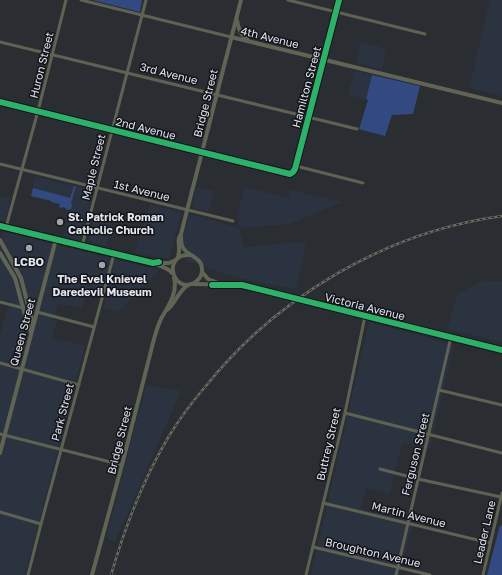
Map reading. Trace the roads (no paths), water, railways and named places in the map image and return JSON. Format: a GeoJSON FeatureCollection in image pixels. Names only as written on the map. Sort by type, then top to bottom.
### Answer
{"type":"FeatureCollection","features":[{"type":"Feature","properties":{"kind":"main road","name":"Bridge Street"},"geometry":{"type":"LineString","coordinates":[[177,259],[180,251],[178,241],[241,0]]}},
{"type":"Feature","properties":{"kind":"main road"},"geometry":{"type":"LineString","coordinates":[[237,17],[237,24],[240,32],[244,38],[252,42]]}},
{"type":"Feature","properties":{"kind":"main road","name":"4th Avenue"},"geometry":{"type":"LineString","coordinates":[[231,37],[502,103]]}},
{"type":"Feature","properties":{"kind":"main road"},"geometry":{"type":"LineString","coordinates":[[0,226],[153,263],[167,268],[180,283],[190,285],[198,280],[202,272],[201,263],[198,259],[190,255],[182,246],[181,234]]}},
{"type":"Feature","properties":{"kind":"main road"},"geometry":{"type":"LineString","coordinates":[[0,231],[6,227]]}},
{"type":"Feature","properties":{"kind":"main road","name":"Queen Street"},"geometry":{"type":"LineString","coordinates":[[0,453],[2,435],[22,369],[56,239]]}},
{"type":"Feature","properties":{"kind":"main road"},"geometry":{"type":"LineString","coordinates":[[0,240],[22,278],[33,324]]}},
{"type":"Feature","properties":{"kind":"main road"},"geometry":{"type":"LineString","coordinates":[[0,253],[16,278],[26,319],[31,332]]}},
{"type":"Feature","properties":{"kind":"main road"},"geometry":{"type":"LineString","coordinates":[[153,263],[169,262],[183,255],[190,255]]}},
{"type":"Feature","properties":{"kind":"main road"},"geometry":{"type":"LineString","coordinates":[[174,276],[172,267],[177,259]]}},
{"type":"Feature","properties":{"kind":"main road","name":"Victoria Avenue"},"geometry":{"type":"LineString","coordinates":[[202,272],[208,280],[223,284]]}},
{"type":"Feature","properties":{"kind":"main road","name":"Bridge Street"},"geometry":{"type":"LineString","coordinates":[[167,311],[175,291],[174,276]]}},
{"type":"Feature","properties":{"kind":"main road","name":"Bridge Street"},"geometry":{"type":"LineString","coordinates":[[92,575],[157,327],[167,311],[173,305],[181,290],[190,285]]}},
{"type":"Feature","properties":{"kind":"main road","name":"Victoria Avenue"},"geometry":{"type":"LineString","coordinates":[[190,285],[242,285],[502,350]]}},
{"type":"Feature","properties":{"kind":"street","name":"Huron Street"},"geometry":{"type":"LineString","coordinates":[[6,227],[38,111],[66,0]]}},
{"type":"Feature","properties":{"kind":"street","name":"4th Avenue"},"geometry":{"type":"LineString","coordinates":[[81,0],[231,37]]}},
{"type":"Feature","properties":{"kind":"street","name":"Maple Street"},"geometry":{"type":"LineString","coordinates":[[82,246],[146,0]]}},
{"type":"Feature","properties":{"kind":"street"},"geometry":{"type":"LineString","coordinates":[[288,0],[425,34]]}},
{"type":"Feature","properties":{"kind":"street","name":"Hamilton Street"},"geometry":{"type":"LineString","coordinates":[[296,166],[339,0]]}},
{"type":"Feature","properties":{"kind":"street","name":"3rd Avenue"},"geometry":{"type":"LineString","coordinates":[[0,42],[357,129]]}},
{"type":"Feature","properties":{"kind":"street","name":"2nd Avenue"},"geometry":{"type":"LineString","coordinates":[[0,102],[290,174],[296,166]]}},
{"type":"Feature","properties":{"kind":"street","name":"1st Avenue"},"geometry":{"type":"LineString","coordinates":[[0,164],[233,221]]}},
{"type":"Feature","properties":{"kind":"street"},"geometry":{"type":"LineString","coordinates":[[296,166],[363,183]]}},
{"type":"Feature","properties":{"kind":"street","name":"Park Street"},"geometry":{"type":"LineString","coordinates":[[28,575],[114,254]]}},
{"type":"Feature","properties":{"kind":"street"},"geometry":{"type":"LineString","coordinates":[[0,302],[23,308]]}},
{"type":"Feature","properties":{"kind":"street"},"geometry":{"type":"LineString","coordinates":[[37,312],[94,327]]}},
{"type":"Feature","properties":{"kind":"street","name":"Buttrey Street"},"geometry":{"type":"LineString","coordinates":[[306,575],[345,413],[365,316]]}},
{"type":"Feature","properties":{"kind":"street","name":"Ferguson Street"},"geometry":{"type":"LineString","coordinates":[[396,575],[451,337]]}},
{"type":"Feature","properties":{"kind":"street"},"geometry":{"type":"LineString","coordinates":[[0,363],[79,384]]}},
{"type":"Feature","properties":{"kind":"street"},"geometry":{"type":"LineString","coordinates":[[439,390],[502,405]]}},
{"type":"Feature","properties":{"kind":"street"},"geometry":{"type":"LineString","coordinates":[[345,413],[502,453]]}},
{"type":"Feature","properties":{"kind":"street"},"geometry":{"type":"LineString","coordinates":[[2,435],[122,465]]}},
{"type":"Feature","properties":{"kind":"street"},"geometry":{"type":"LineString","coordinates":[[380,469],[501,497]]}},
{"type":"Feature","properties":{"kind":"street","name":"Leader Lane"},"geometry":{"type":"LineString","coordinates":[[483,575],[502,493]]}},
{"type":"Feature","properties":{"kind":"street","name":"Martin Avenue"},"geometry":{"type":"LineString","coordinates":[[323,503],[490,543]]}},
{"type":"Feature","properties":{"kind":"street"},"geometry":{"type":"LineString","coordinates":[[0,512],[41,524]]}},
{"type":"Feature","properties":{"kind":"street","name":"Broughton Avenue"},"geometry":{"type":"LineString","coordinates":[[312,547],[430,575]]}},
{"type":"Feature","properties":{"kind":"railway"},"geometry":{"type":"LineString","coordinates":[[111,575],[122,539],[143,486],[177,423],[186,410],[234,354],[266,324],[300,297],[337,273],[376,253],[417,237],[459,224],[502,216]]}},
{"type":"Feature","properties":{"kind":"place","name":"St. Patrick Roman Catholic Church"},"geometry":{"type":"Point","coordinates":[60,222]}},
{"type":"Feature","properties":{"kind":"place","name":"LCBO"},"geometry":{"type":"Point","coordinates":[29,248]}},
{"type":"Feature","properties":{"kind":"place","name":"The Evel Knievel Daredevil Museum"},"geometry":{"type":"Point","coordinates":[102,265]}}]}
